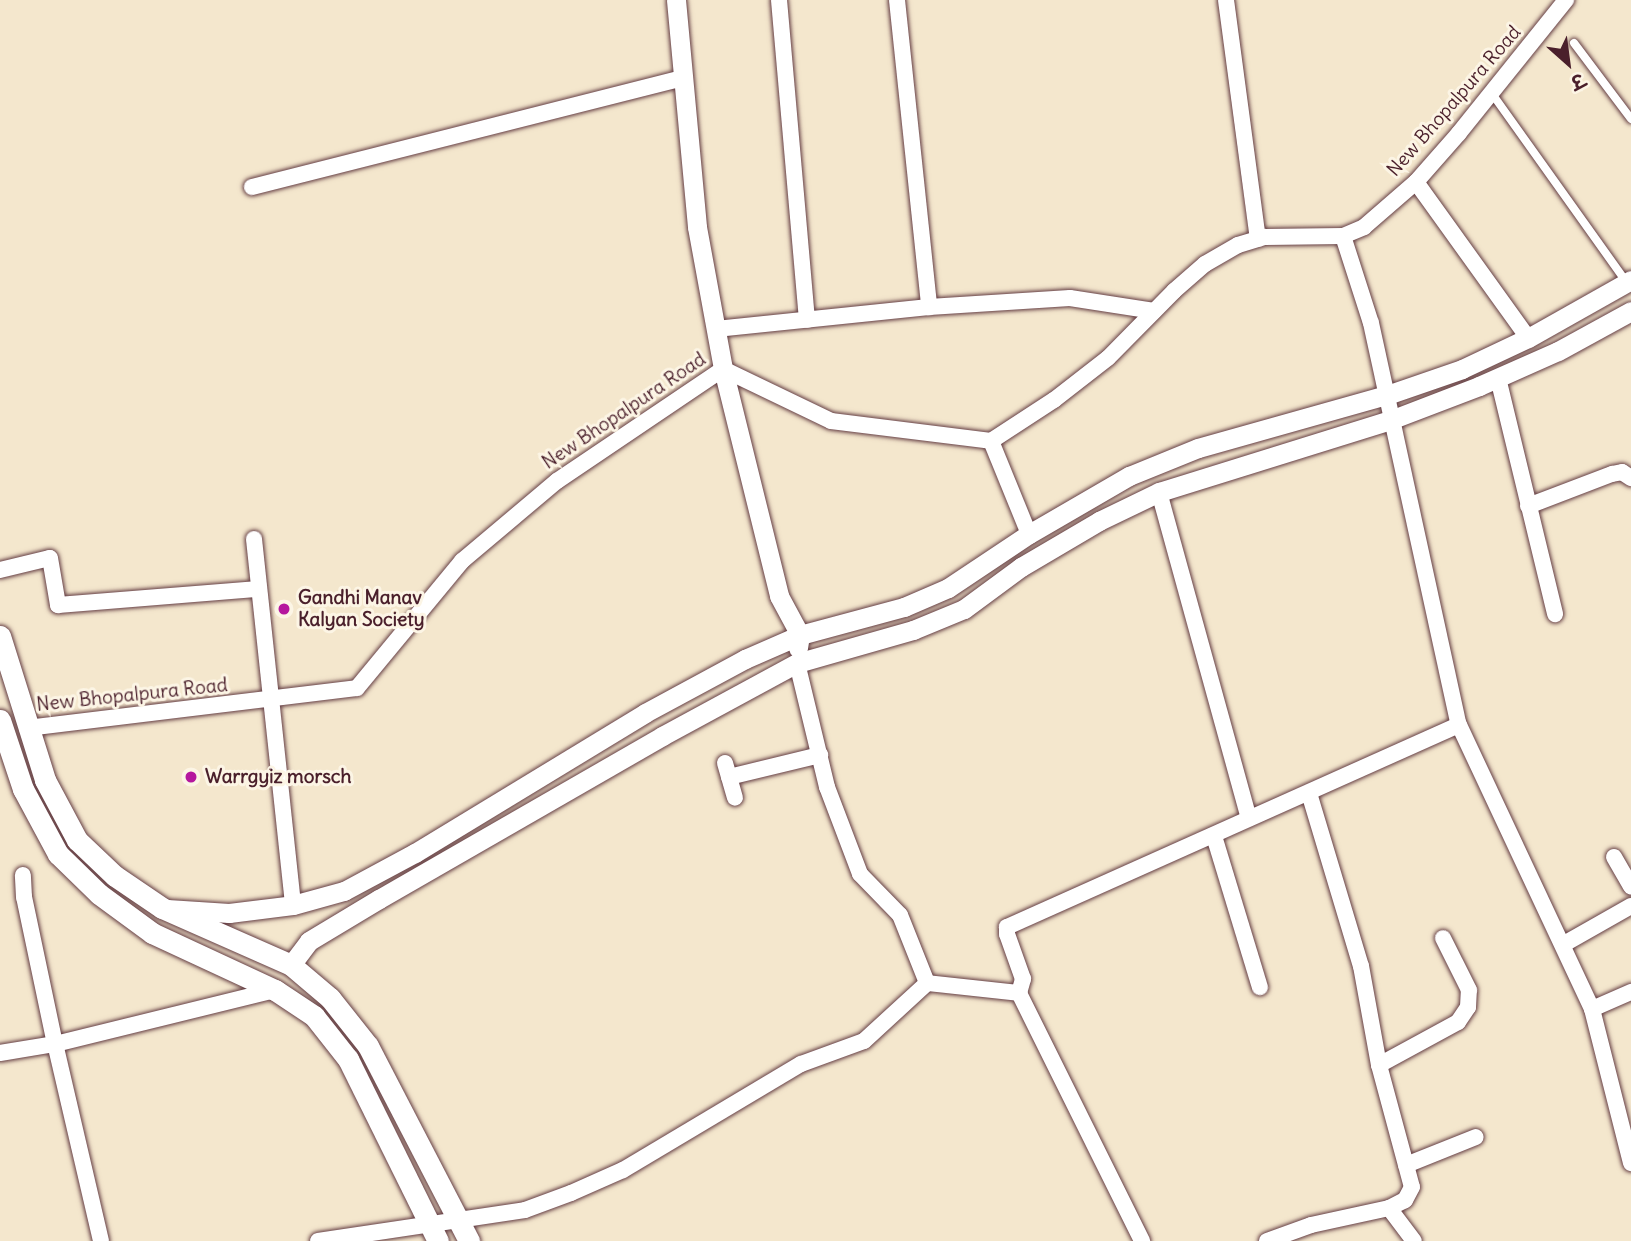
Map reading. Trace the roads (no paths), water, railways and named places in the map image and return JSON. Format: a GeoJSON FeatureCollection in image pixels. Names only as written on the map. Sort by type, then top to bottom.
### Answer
{"type":"FeatureCollection","features":[{"type":"Feature","properties":{"kind":"main road"},"geometry":{"type":"LineString","coordinates":[[0,636],[6,678],[45,780],[78,840],[114,876],[162,908],[291,965],[330,998],[368,1046],[469,1241]]}},
{"type":"Feature","properties":{"kind":"main road"},"geometry":{"type":"LineString","coordinates":[[0,720],[23,789],[58,854],[99,894],[152,933],[275,990],[314,1016],[348,1059],[433,1233]]}},
{"type":"Feature","properties":{"kind":"street"},"geometry":{"type":"LineString","coordinates":[[676,0],[696,227],[723,369],[779,596],[800,635],[797,663],[827,787],[860,874],[900,915],[927,983]]}},
{"type":"Feature","properties":{"kind":"street"},"geometry":{"type":"LineString","coordinates":[[779,0],[807,320]]}},
{"type":"Feature","properties":{"kind":"street"},"geometry":{"type":"LineString","coordinates":[[897,0],[929,307]]}},
{"type":"Feature","properties":{"kind":"street"},"geometry":{"type":"LineString","coordinates":[[1226,0],[1258,239]]}},
{"type":"Feature","properties":{"kind":"street","name":"New Bhopalpura Road"},"geometry":{"type":"LineString","coordinates":[[27,728],[357,688],[462,561],[557,481],[723,369],[831,421],[991,441],[1054,400],[1108,358],[1205,264],[1238,245],[1258,239],[1343,236],[1364,227],[1416,181],[1493,95],[1566,0]]}},
{"type":"Feature","properties":{"kind":"street"},"geometry":{"type":"LineString","coordinates":[[252,187],[683,78]]}},
{"type":"Feature","properties":{"kind":"street"},"geometry":{"type":"LineString","coordinates":[[1416,181],[1528,338]]}},
{"type":"Feature","properties":{"kind":"street"},"geometry":{"type":"LineString","coordinates":[[1343,236],[1371,323],[1459,725],[1564,944],[1592,1009],[1631,1163]]}},
{"type":"Feature","properties":{"kind":"street"},"geometry":{"type":"LineString","coordinates":[[162,908],[229,913],[293,905],[344,891],[415,853],[645,713],[745,659],[800,635],[904,607],[948,588],[1030,534],[1129,476],[1198,448],[1387,395],[1462,369],[1528,338],[1629,281]]}},
{"type":"Feature","properties":{"kind":"street"},"geometry":{"type":"LineString","coordinates":[[716,329],[929,307],[1070,298],[1154,311]]}},
{"type":"Feature","properties":{"kind":"street"},"geometry":{"type":"LineString","coordinates":[[291,965],[309,941],[379,899],[662,736],[797,663],[913,630],[964,609],[1021,567],[1099,521],[1159,492],[1393,419],[1559,351],[1631,311]]}},
{"type":"Feature","properties":{"kind":"street"},"geometry":{"type":"LineString","coordinates":[[1498,378],[1555,614]]}},
{"type":"Feature","properties":{"kind":"street"},"geometry":{"type":"LineString","coordinates":[[991,441],[1030,534]]}},
{"type":"Feature","properties":{"kind":"street"},"geometry":{"type":"LineString","coordinates":[[1528,506],[1612,474],[1622,472],[1631,478]]}},
{"type":"Feature","properties":{"kind":"street"},"geometry":{"type":"LineString","coordinates":[[1159,492],[1249,818]]}},
{"type":"Feature","properties":{"kind":"street"},"geometry":{"type":"LineString","coordinates":[[254,539],[293,905]]}},
{"type":"Feature","properties":{"kind":"street"},"geometry":{"type":"LineString","coordinates":[[0,570],[50,558],[58,605],[258,589]]}},
{"type":"Feature","properties":{"kind":"street"},"geometry":{"type":"LineString","coordinates":[[1142,1241],[1019,993],[1023,979],[1007,928],[1459,725]]}},
{"type":"Feature","properties":{"kind":"street"},"geometry":{"type":"LineString","coordinates":[[735,798],[727,770],[820,755]]}},
{"type":"Feature","properties":{"kind":"street"},"geometry":{"type":"LineString","coordinates":[[1267,1241],[1311,1225],[1389,1208],[1405,1200],[1412,1187],[1378,1065],[1361,966],[1309,793]]}},
{"type":"Feature","properties":{"kind":"street"},"geometry":{"type":"LineString","coordinates":[[1214,836],[1260,987]]}},
{"type":"Feature","properties":{"kind":"street"},"geometry":{"type":"LineString","coordinates":[[1614,857],[1631,887]]}},
{"type":"Feature","properties":{"kind":"street"},"geometry":{"type":"LineString","coordinates":[[23,875],[24,897],[55,1044],[101,1241]]}},
{"type":"Feature","properties":{"kind":"street"},"geometry":{"type":"LineString","coordinates":[[1564,944],[1631,906]]}},
{"type":"Feature","properties":{"kind":"street"},"geometry":{"type":"LineString","coordinates":[[1378,1065],[1458,1022],[1468,1007],[1469,990],[1443,938]]}},
{"type":"Feature","properties":{"kind":"street"},"geometry":{"type":"LineString","coordinates":[[318,1241],[433,1233],[458,1221],[525,1210],[623,1170],[801,1064],[864,1041],[927,983],[1019,993]]}},
{"type":"Feature","properties":{"kind":"street"},"geometry":{"type":"LineString","coordinates":[[0,1054],[55,1044],[275,990]]}},
{"type":"Feature","properties":{"kind":"street"},"geometry":{"type":"LineString","coordinates":[[1592,1009],[1631,992]]}},
{"type":"Feature","properties":{"kind":"street"},"geometry":{"type":"LineString","coordinates":[[1406,1165],[1476,1138]]}},
{"type":"Feature","properties":{"kind":"street"},"geometry":{"type":"LineString","coordinates":[[1389,1208],[1414,1241]]}},
{"type":"Feature","properties":{"kind":"lane"},"geometry":{"type":"LineString","coordinates":[[1574,43],[1631,119]]}},
{"type":"Feature","properties":{"kind":"lane"},"geometry":{"type":"LineString","coordinates":[[1493,95],[1629,281]]}},
{"type":"Feature","properties":{"kind":"place","name":"Gandhi Manav Kalyan Society"},"geometry":{"type":"Point","coordinates":[284,609]}},
{"type":"Feature","properties":{"kind":"place","name":"Warrgyiz morsch"},"geometry":{"type":"Point","coordinates":[191,777]}}]}
